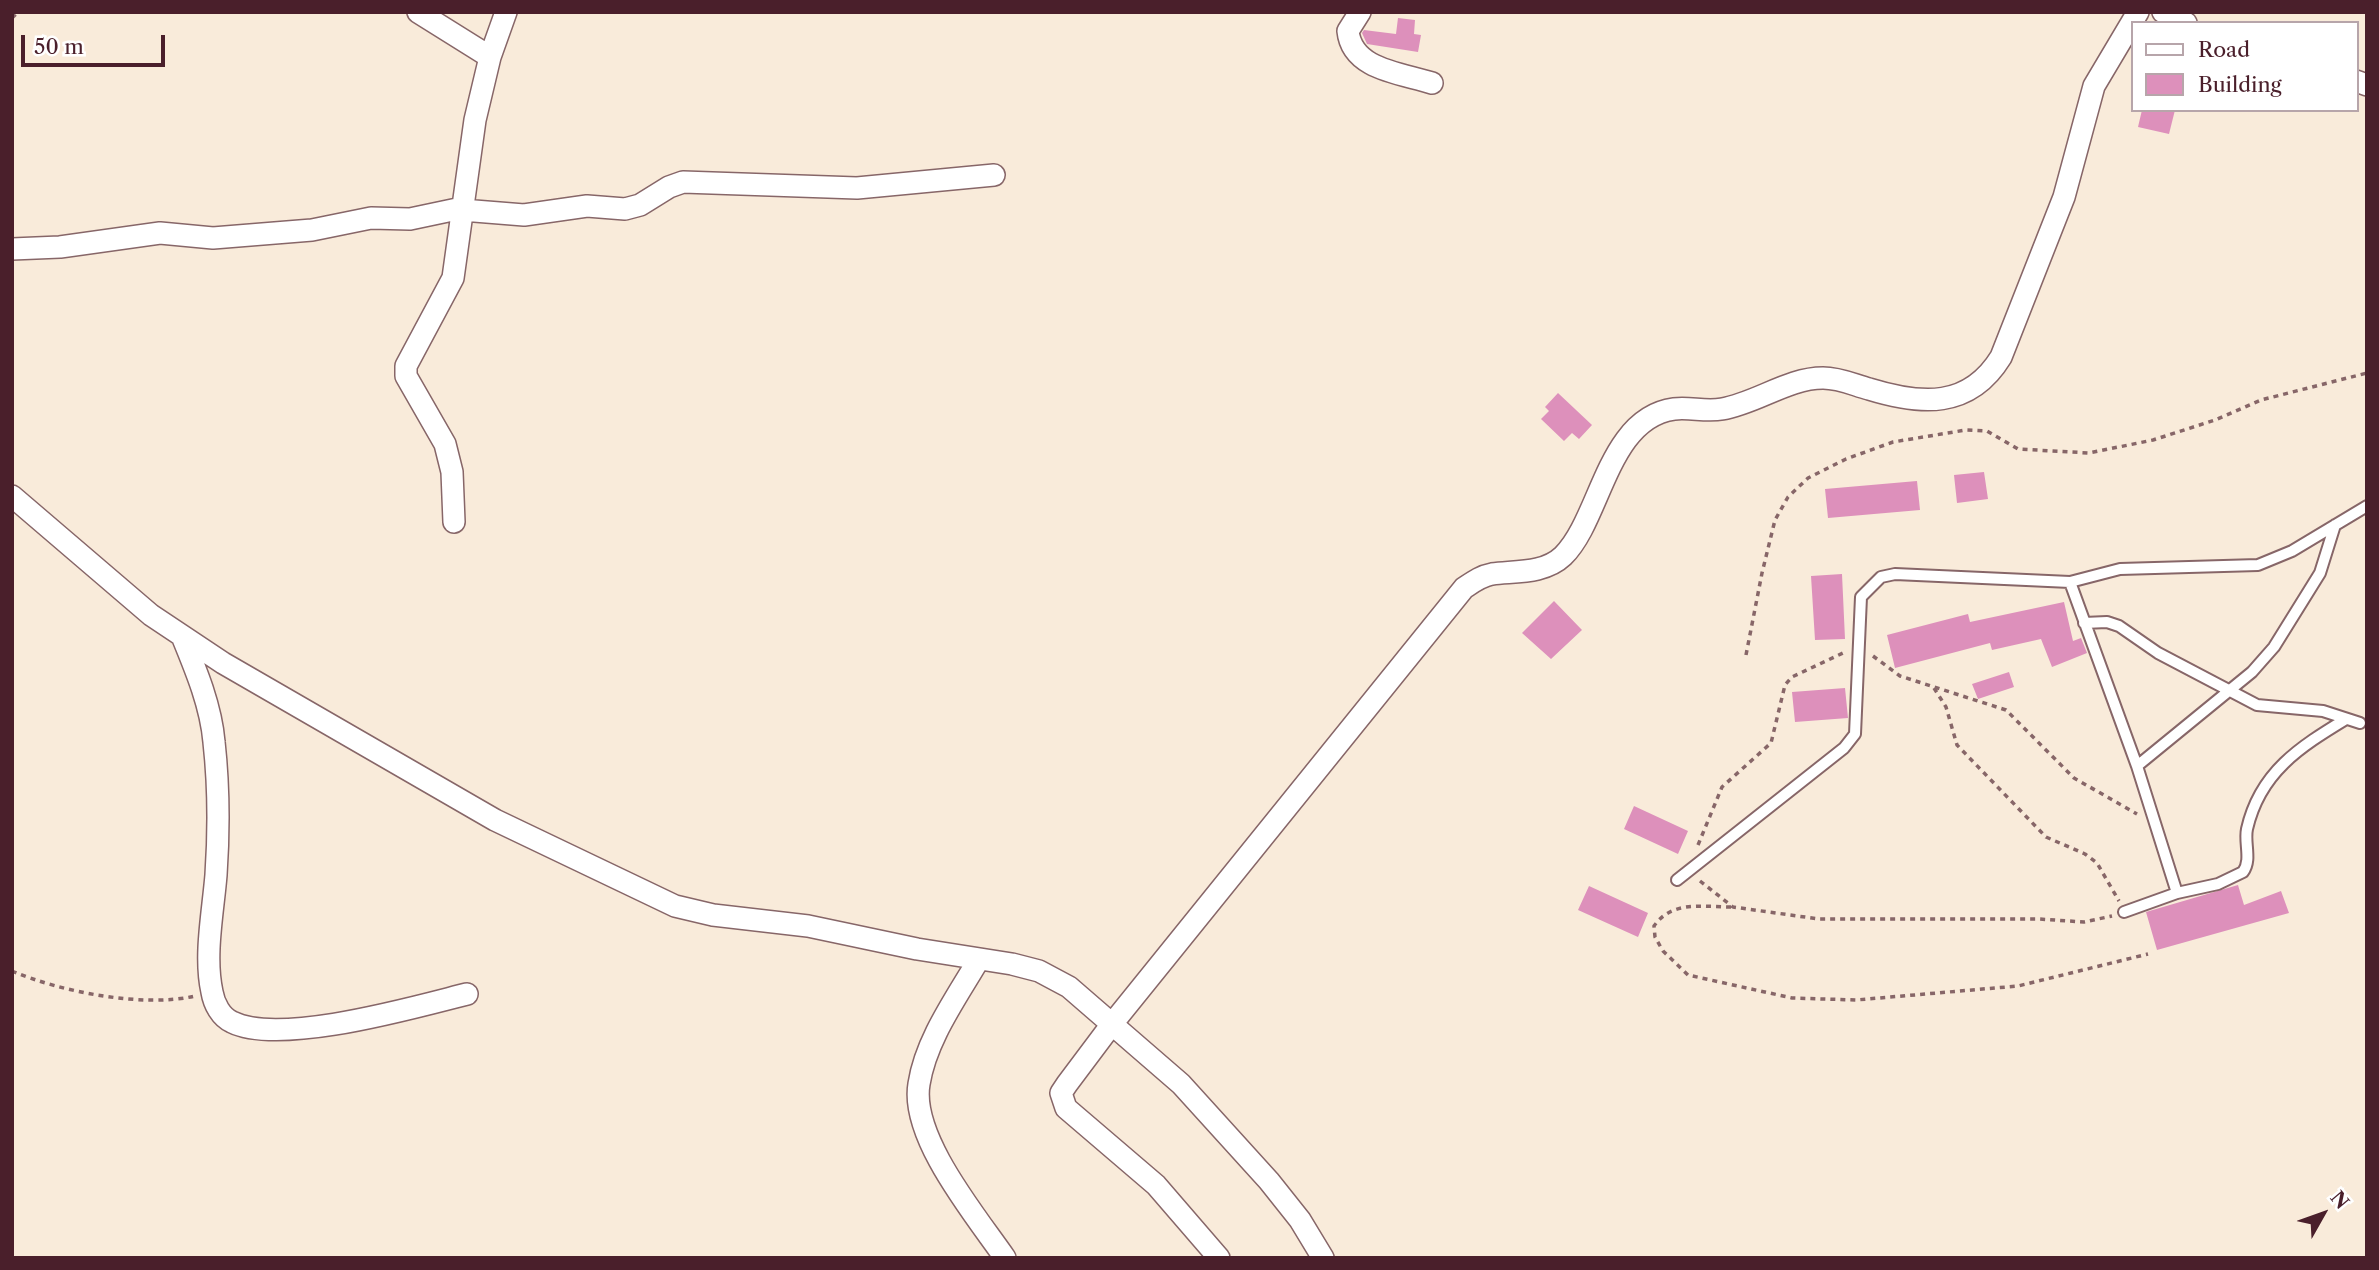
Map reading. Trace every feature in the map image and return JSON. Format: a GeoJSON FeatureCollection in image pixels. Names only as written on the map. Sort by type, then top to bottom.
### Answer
{"type":"FeatureCollection","features":[{"type":"Feature","properties":{"kind":"street"},"geometry":{"type":"LineString","coordinates":[[418,12],[490,57]]}},
{"type":"Feature","properties":{"kind":"street"},"geometry":{"type":"LineString","coordinates":[[454,522],[453,472],[445,444],[411,387],[406,366],[453,278],[475,120],[490,57],[506,12]]}},
{"type":"Feature","properties":{"kind":"street"},"geometry":{"type":"LineString","coordinates":[[1360,12],[1348,31],[1349,44],[1357,55],[1368,63],[1432,83]]}},
{"type":"Feature","properties":{"kind":"street"},"geometry":{"type":"LineString","coordinates":[[2164,12],[2182,21]]}},
{"type":"Feature","properties":{"kind":"street"},"geometry":{"type":"LineString","coordinates":[[1219,1258],[1156,1185],[1081,1121],[1062,1101],[1061,1093],[1067,1084],[1112,1024],[1464,588],[1479,578],[1530,571],[1561,558],[1572,544],[1606,474],[1633,431],[1654,415],[1675,409],[1721,410],[1753,401],[1785,386],[1822,378],[1845,380],[1909,399],[1938,400],[1960,395],[1991,373],[2001,357],[2064,197],[2094,86],[2130,25]]}},
{"type":"Feature","properties":{"kind":"street"},"geometry":{"type":"LineString","coordinates":[[12,248],[60,247],[151,233],[214,238],[312,230],[371,218],[420,218],[462,209],[524,215],[587,206],[625,209],[646,202],[669,187],[683,182],[857,188],[994,175]]}},
{"type":"Feature","properties":{"kind":"street"},"geometry":{"type":"LineString","coordinates":[[12,496],[151,615],[223,663],[495,820],[675,906],[713,915],[808,926],[1039,971],[1069,987],[1181,1084],[1269,1181],[1300,1220],[1323,1258]]}},
{"type":"Feature","properties":{"kind":"street"},"geometry":{"type":"LineString","coordinates":[[182,636],[199,679],[214,740],[219,818],[211,940],[212,991],[217,1007],[230,1021],[267,1027],[364,1020],[467,994]]}},
{"type":"Feature","properties":{"kind":"street"},"geometry":{"type":"LineString","coordinates":[[979,959],[925,1059],[918,1098],[929,1137],[959,1193],[1005,1258]]}},
{"type":"Feature","properties":{"kind":"lane"},"geometry":{"type":"LineString","coordinates":[[1676,880],[1844,748],[1855,734],[1861,597],[1881,578],[1923,573],[2070,582],[2120,569],[2258,565],[2292,551],[2367,506]]}},
{"type":"Feature","properties":{"kind":"lane"},"geometry":{"type":"LineString","coordinates":[[2137,766],[2252,672],[2285,631],[2320,572],[2335,525]]}},
{"type":"Feature","properties":{"kind":"lane"},"geometry":{"type":"LineString","coordinates":[[2070,582],[2137,766],[2176,893]]}},
{"type":"Feature","properties":{"kind":"lane"},"geometry":{"type":"LineString","coordinates":[[2084,622],[2107,622],[2119,626],[2158,653],[2257,705],[2309,709],[2360,723]]}},
{"type":"Feature","properties":{"kind":"lane"},"geometry":{"type":"LineString","coordinates":[[2124,912],[2176,893],[2218,884],[2244,872],[2248,862],[2249,822],[2275,771],[2304,744],[2346,719]]}},
{"type":"Feature","properties":{"kind":"path"},"geometry":{"type":"LineString","coordinates":[[12,18],[18,12]]}},
{"type":"Feature","properties":{"kind":"path"},"geometry":{"type":"LineString","coordinates":[[1746,656],[1775,520],[1788,497],[1808,478],[1846,459],[1893,442],[1966,430],[1987,431],[2018,449],[2089,453],[2152,440],[2215,420],[2261,400],[2367,373]]}},
{"type":"Feature","properties":{"kind":"path"},"geometry":{"type":"LineString","coordinates":[[1733,907],[1688,871],[1722,787],[1770,743],[1785,685],[1792,677],[1857,646],[1900,676],[2006,710],[2074,778],[2154,823]]}},
{"type":"Feature","properties":{"kind":"path"},"geometry":{"type":"LineString","coordinates":[[1934,688],[1946,707],[1956,745],[2046,837],[2085,854],[2096,863],[2124,912],[2084,922],[2039,919],[1819,919],[1733,907],[1691,906],[1667,911],[1654,926],[1656,937],[1672,963],[1688,975],[1792,998],[1856,1000],[2018,986],[2148,954]]}},
{"type":"Feature","properties":{"kind":"path"},"geometry":{"type":"LineString","coordinates":[[12,971],[85,991],[137,999],[179,999],[212,991]]}},
{"type":"Feature","properties":{"kind":"building"},"geometry":{"type":"Polygon","coordinates":[[[1398,18],[1415,20],[1414,34],[1421,35],[1418,52],[1367,44],[1362,33],[1364,30],[1396,34],[1398,18]]]}},
{"type":"Feature","properties":{"kind":"building"},"geometry":{"type":"Polygon","coordinates":[[[2142,112],[2174,112],[2169,134],[2138,127],[2142,112]]]}},
{"type":"Feature","properties":{"kind":"building"},"geometry":{"type":"Polygon","coordinates":[[[1558,393],[1592,425],[1579,439],[1572,433],[1564,441],[1541,419],[1549,411],[1545,407],[1558,393]]]}},
{"type":"Feature","properties":{"kind":"building"},"geometry":{"type":"Polygon","coordinates":[[[1984,472],[1988,499],[1957,503],[1954,475],[1984,472]]]}},
{"type":"Feature","properties":{"kind":"building"},"geometry":{"type":"Polygon","coordinates":[[[1917,481],[1920,510],[1828,518],[1825,489],[1917,481]]]}},
{"type":"Feature","properties":{"kind":"building"},"geometry":{"type":"Polygon","coordinates":[[[1842,574],[1845,639],[1815,640],[1811,576],[1842,574]]]}},
{"type":"Feature","properties":{"kind":"building"},"geometry":{"type":"Polygon","coordinates":[[[1554,601],[1582,630],[1551,659],[1522,633],[1554,601]]]}},
{"type":"Feature","properties":{"kind":"building"},"geometry":{"type":"Polygon","coordinates":[[[2064,602],[2073,641],[2081,638],[2087,653],[2052,667],[2041,639],[1992,650],[1990,643],[1895,668],[1887,635],[1968,614],[1970,622],[2064,602]]]}},
{"type":"Feature","properties":{"kind":"building"},"geometry":{"type":"Polygon","coordinates":[[[2009,672],[2014,687],[1978,699],[1972,684],[2009,672]]]}},
{"type":"Feature","properties":{"kind":"building"},"geometry":{"type":"Polygon","coordinates":[[[1845,688],[1848,718],[1795,722],[1792,692],[1845,688]]]}},
{"type":"Feature","properties":{"kind":"building"},"geometry":{"type":"Polygon","coordinates":[[[1634,806],[1688,831],[1678,854],[1624,829],[1634,806]]]}},
{"type":"Feature","properties":{"kind":"building"},"geometry":{"type":"Polygon","coordinates":[[[2238,885],[2244,905],[2281,891],[2289,913],[2157,950],[2146,912],[2238,885]]]}},
{"type":"Feature","properties":{"kind":"building"},"geometry":{"type":"Polygon","coordinates":[[[1589,886],[1648,913],[1638,937],[1578,910],[1589,886]]]}}]}
